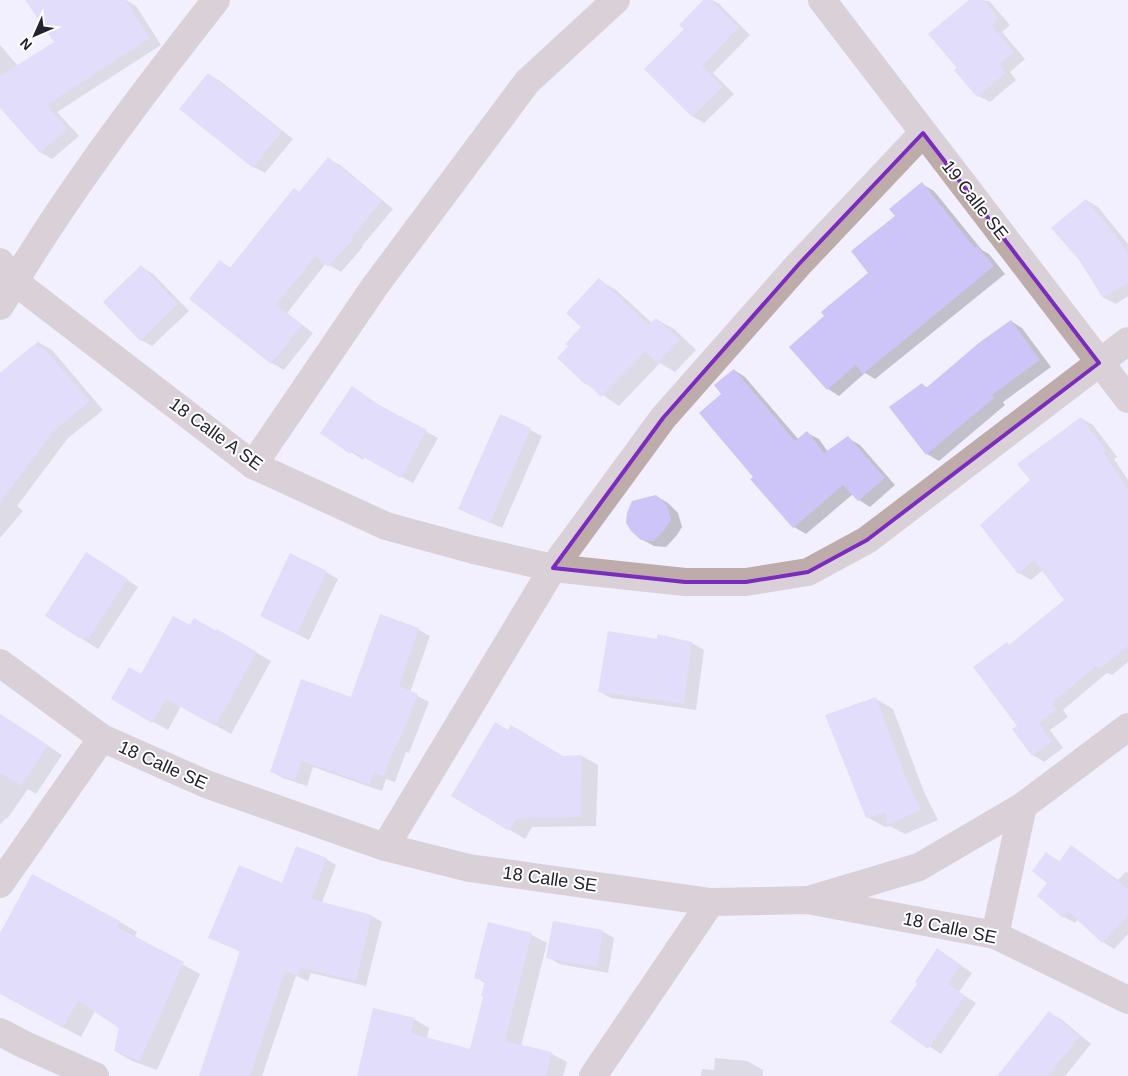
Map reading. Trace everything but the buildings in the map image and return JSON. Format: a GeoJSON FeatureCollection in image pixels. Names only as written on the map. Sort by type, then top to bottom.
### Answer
{"type":"FeatureCollection","features":[{"type":"Feature","properties":{"kind":"street"},"geometry":{"type":"LineString","coordinates":[[254,465],[375,286],[527,82],[616,0]]}},
{"type":"Feature","properties":{"kind":"street","name":"19 Calle SE"},"geometry":{"type":"LineString","coordinates":[[822,0],[1128,400]]}},
{"type":"Feature","properties":{"kind":"street"},"geometry":{"type":"LineString","coordinates":[[0,306],[7,271],[106,143],[206,5]]}},
{"type":"Feature","properties":{"kind":"street"},"geometry":{"type":"LineString","coordinates":[[386,847],[553,568],[663,418],[799,264],[923,133]]}},
{"type":"Feature","properties":{"kind":"street","name":"18 Calle A SE"},"geometry":{"type":"LineString","coordinates":[[7,271],[254,465],[386,526],[474,550],[553,568],[685,582],[746,582],[808,572],[867,540],[1128,341]]}},
{"type":"Feature","properties":{"kind":"street","name":"18 Calle SE"},"geometry":{"type":"LineString","coordinates":[[0,663],[102,738],[206,784],[386,847],[469,868],[711,902],[807,900],[995,935],[1128,1000]]}},
{"type":"Feature","properties":{"kind":"street"},"geometry":{"type":"LineString","coordinates":[[807,900],[919,867],[1023,806],[1128,727]]}},
{"type":"Feature","properties":{"kind":"street"},"geometry":{"type":"LineString","coordinates":[[0,884],[102,738]]}},
{"type":"Feature","properties":{"kind":"street"},"geometry":{"type":"LineString","coordinates":[[995,935],[1023,806]]}},
{"type":"Feature","properties":{"kind":"street"},"geometry":{"type":"LineString","coordinates":[[593,1076],[711,902]]}},
{"type":"Feature","properties":{"kind":"street"},"geometry":{"type":"LineString","coordinates":[[0,1032],[95,1076]]}},
{"type":"Feature","properties":{"kind":"highlighted area"},"geometry":{"type":"Polygon","coordinates":[[[923,133],[1099,363],[867,540],[808,572],[746,582],[685,582],[553,568],[663,418],[799,264],[923,133]]]}}]}
